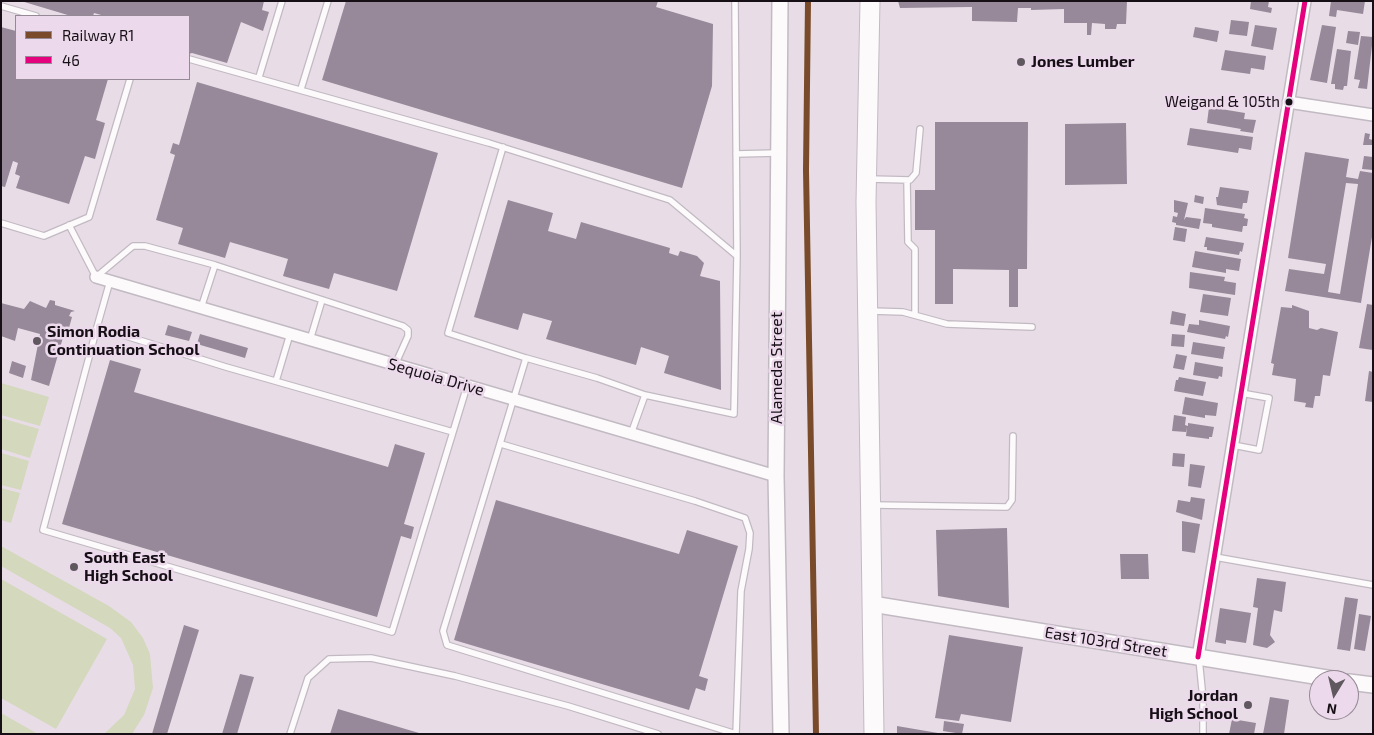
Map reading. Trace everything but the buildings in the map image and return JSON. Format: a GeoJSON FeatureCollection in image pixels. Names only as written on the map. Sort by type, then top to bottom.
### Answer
{"type":"FeatureCollection","features":[{"type":"Feature","properties":{"kind":"main road"},"geometry":{"type":"LineString","coordinates":[[870,1],[866,179],[874,734]]}},
{"type":"Feature","properties":{"kind":"street","name":"Alameda Street"},"geometry":{"type":"LineString","coordinates":[[780,1],[776,476],[781,734]]}},
{"type":"Feature","properties":{"kind":"street"},"geometry":{"type":"LineString","coordinates":[[1198,657],[1305,1]]}},
{"type":"Feature","properties":{"kind":"street"},"geometry":{"type":"LineString","coordinates":[[1288,102],[1373,115]]}},
{"type":"Feature","properties":{"kind":"street","name":"Sequoia Drive"},"geometry":{"type":"LineString","coordinates":[[96,277],[776,476]]}},
{"type":"Feature","properties":{"kind":"street","name":"East 103rd Street"},"geometry":{"type":"LineString","coordinates":[[872,604],[1309,675]]}},
{"type":"Feature","properties":{"kind":"street"},"geometry":{"type":"LineString","coordinates":[[1359,683],[1373,685]]}},
{"type":"Feature","properties":{"kind":"lane"},"geometry":{"type":"LineString","coordinates":[[259,78],[282,1]]}},
{"type":"Feature","properties":{"kind":"lane"},"geometry":{"type":"LineString","coordinates":[[301,89],[328,1]]}},
{"type":"Feature","properties":{"kind":"lane"},"geometry":{"type":"LineString","coordinates":[[503,147],[448,333],[597,378],[645,395],[734,414],[737,256],[735,1]]}},
{"type":"Feature","properties":{"kind":"lane"},"geometry":{"type":"LineString","coordinates":[[1,6],[32,15]]}},
{"type":"Feature","properties":{"kind":"lane"},"geometry":{"type":"LineString","coordinates":[[190,59],[503,147],[670,200],[737,256]]}},
{"type":"Feature","properties":{"kind":"lane"},"geometry":{"type":"LineString","coordinates":[[1,223],[44,236],[89,217],[130,80]]}},
{"type":"Feature","properties":{"kind":"lane"},"geometry":{"type":"LineString","coordinates":[[866,179],[907,180],[916,172],[920,129]]}},
{"type":"Feature","properties":{"kind":"lane"},"geometry":{"type":"LineString","coordinates":[[736,154],[778,153]]}},
{"type":"Feature","properties":{"kind":"lane"},"geometry":{"type":"LineString","coordinates":[[907,180],[908,242],[915,249],[915,315]]}},
{"type":"Feature","properties":{"kind":"lane"},"geometry":{"type":"LineString","coordinates":[[69,225],[96,277],[133,246],[145,246],[215,265],[403,326],[408,330],[408,336],[395,365]]}},
{"type":"Feature","properties":{"kind":"lane"},"geometry":{"type":"LineString","coordinates":[[201,308],[215,265]]}},
{"type":"Feature","properties":{"kind":"lane"},"geometry":{"type":"LineString","coordinates":[[110,281],[43,530],[392,632],[467,386]]}},
{"type":"Feature","properties":{"kind":"lane"},"geometry":{"type":"LineString","coordinates":[[310,340],[322,300]]}},
{"type":"Feature","properties":{"kind":"lane"},"geometry":{"type":"LineString","coordinates":[[867,311],[904,312],[946,324],[1032,327]]}},
{"type":"Feature","properties":{"kind":"lane"},"geometry":{"type":"LineString","coordinates":[[97,327],[453,432]]}},
{"type":"Feature","properties":{"kind":"lane"},"geometry":{"type":"LineString","coordinates":[[276,381],[290,334]]}},
{"type":"Feature","properties":{"kind":"lane"},"geometry":{"type":"LineString","coordinates":[[501,444],[728,511],[745,518],[750,532],[749,549],[741,591],[736,734],[447,645],[444,631],[526,358]]}},
{"type":"Feature","properties":{"kind":"lane"},"geometry":{"type":"LineString","coordinates":[[1233,445],[1259,450],[1269,398],[1242,393]]}},
{"type":"Feature","properties":{"kind":"lane"},"geometry":{"type":"LineString","coordinates":[[630,434],[645,395]]}},
{"type":"Feature","properties":{"kind":"lane"},"geometry":{"type":"LineString","coordinates":[[870,505],[1007,507],[1012,500],[1013,436]]}},
{"type":"Feature","properties":{"kind":"lane"},"geometry":{"type":"LineString","coordinates":[[1215,557],[1373,585]]}},
{"type":"Feature","properties":{"kind":"lane"},"geometry":{"type":"LineString","coordinates":[[1198,657],[1203,699],[1203,734]]}},
{"type":"Feature","properties":{"kind":"lane"},"geometry":{"type":"LineString","coordinates":[[290,734],[308,678],[329,659],[371,658],[455,676],[568,706],[658,734]]}},
{"type":"Feature","properties":{"kind":"green space"},"geometry":{"type":"Polygon","coordinates":[[[1,383],[49,397],[40,426],[1,415],[1,383]]]}},
{"type":"Feature","properties":{"kind":"green space"},"geometry":{"type":"Polygon","coordinates":[[[1,418],[39,429],[30,458],[1,449],[1,418]]]}},
{"type":"Feature","properties":{"kind":"green space"},"geometry":{"type":"Polygon","coordinates":[[[1,453],[29,461],[21,490],[1,485],[1,453]]]}},
{"type":"Feature","properties":{"kind":"green space"},"geometry":{"type":"Polygon","coordinates":[[[1,488],[20,493],[11,523],[1,520],[1,488]]]}},
{"type":"Feature","properties":{"kind":"green space"},"geometry":{"type":"Polygon","coordinates":[[[1,546],[109,606],[131,622],[143,638],[150,654],[153,688],[144,715],[132,734],[104,734],[124,715],[135,689],[133,665],[121,638],[110,628],[1,566],[1,546]]]}},
{"type":"Feature","properties":{"kind":"green space"},"geometry":{"type":"Polygon","coordinates":[[[1,579],[107,639],[56,729],[1,698],[1,579]]]}},
{"type":"Feature","properties":{"kind":"green space"},"geometry":{"type":"Polygon","coordinates":[[[1,713],[38,734],[2,734],[1,713]]]}},
{"type":"Feature","properties":{"kind":"rail line","name":"R1"},"geometry":{"type":"LineString","coordinates":[[808,1],[806,170],[816,734]]}},
{"type":"Feature","properties":{"kind":"transit line","name":"46"},"geometry":{"type":"LineString","coordinates":[[1198,657],[1305,1]]}},
{"type":"Feature","properties":{"kind":"place","name":"Jones Lumber"},"geometry":{"type":"Point","coordinates":[1021,62]}},
{"type":"Feature","properties":{"kind":"place","name":"Weigand & 105th"},"geometry":{"type":"Point","coordinates":[1289,102]}},
{"type":"Feature","properties":{"kind":"place","name":"Simon Rodia Continuation School"},"geometry":{"type":"Point","coordinates":[37,341]}},
{"type":"Feature","properties":{"kind":"place","name":"South East High School"},"geometry":{"type":"Point","coordinates":[74,567]}},
{"type":"Feature","properties":{"kind":"place","name":"Jordan High School"},"geometry":{"type":"Point","coordinates":[1248,705]}}]}
